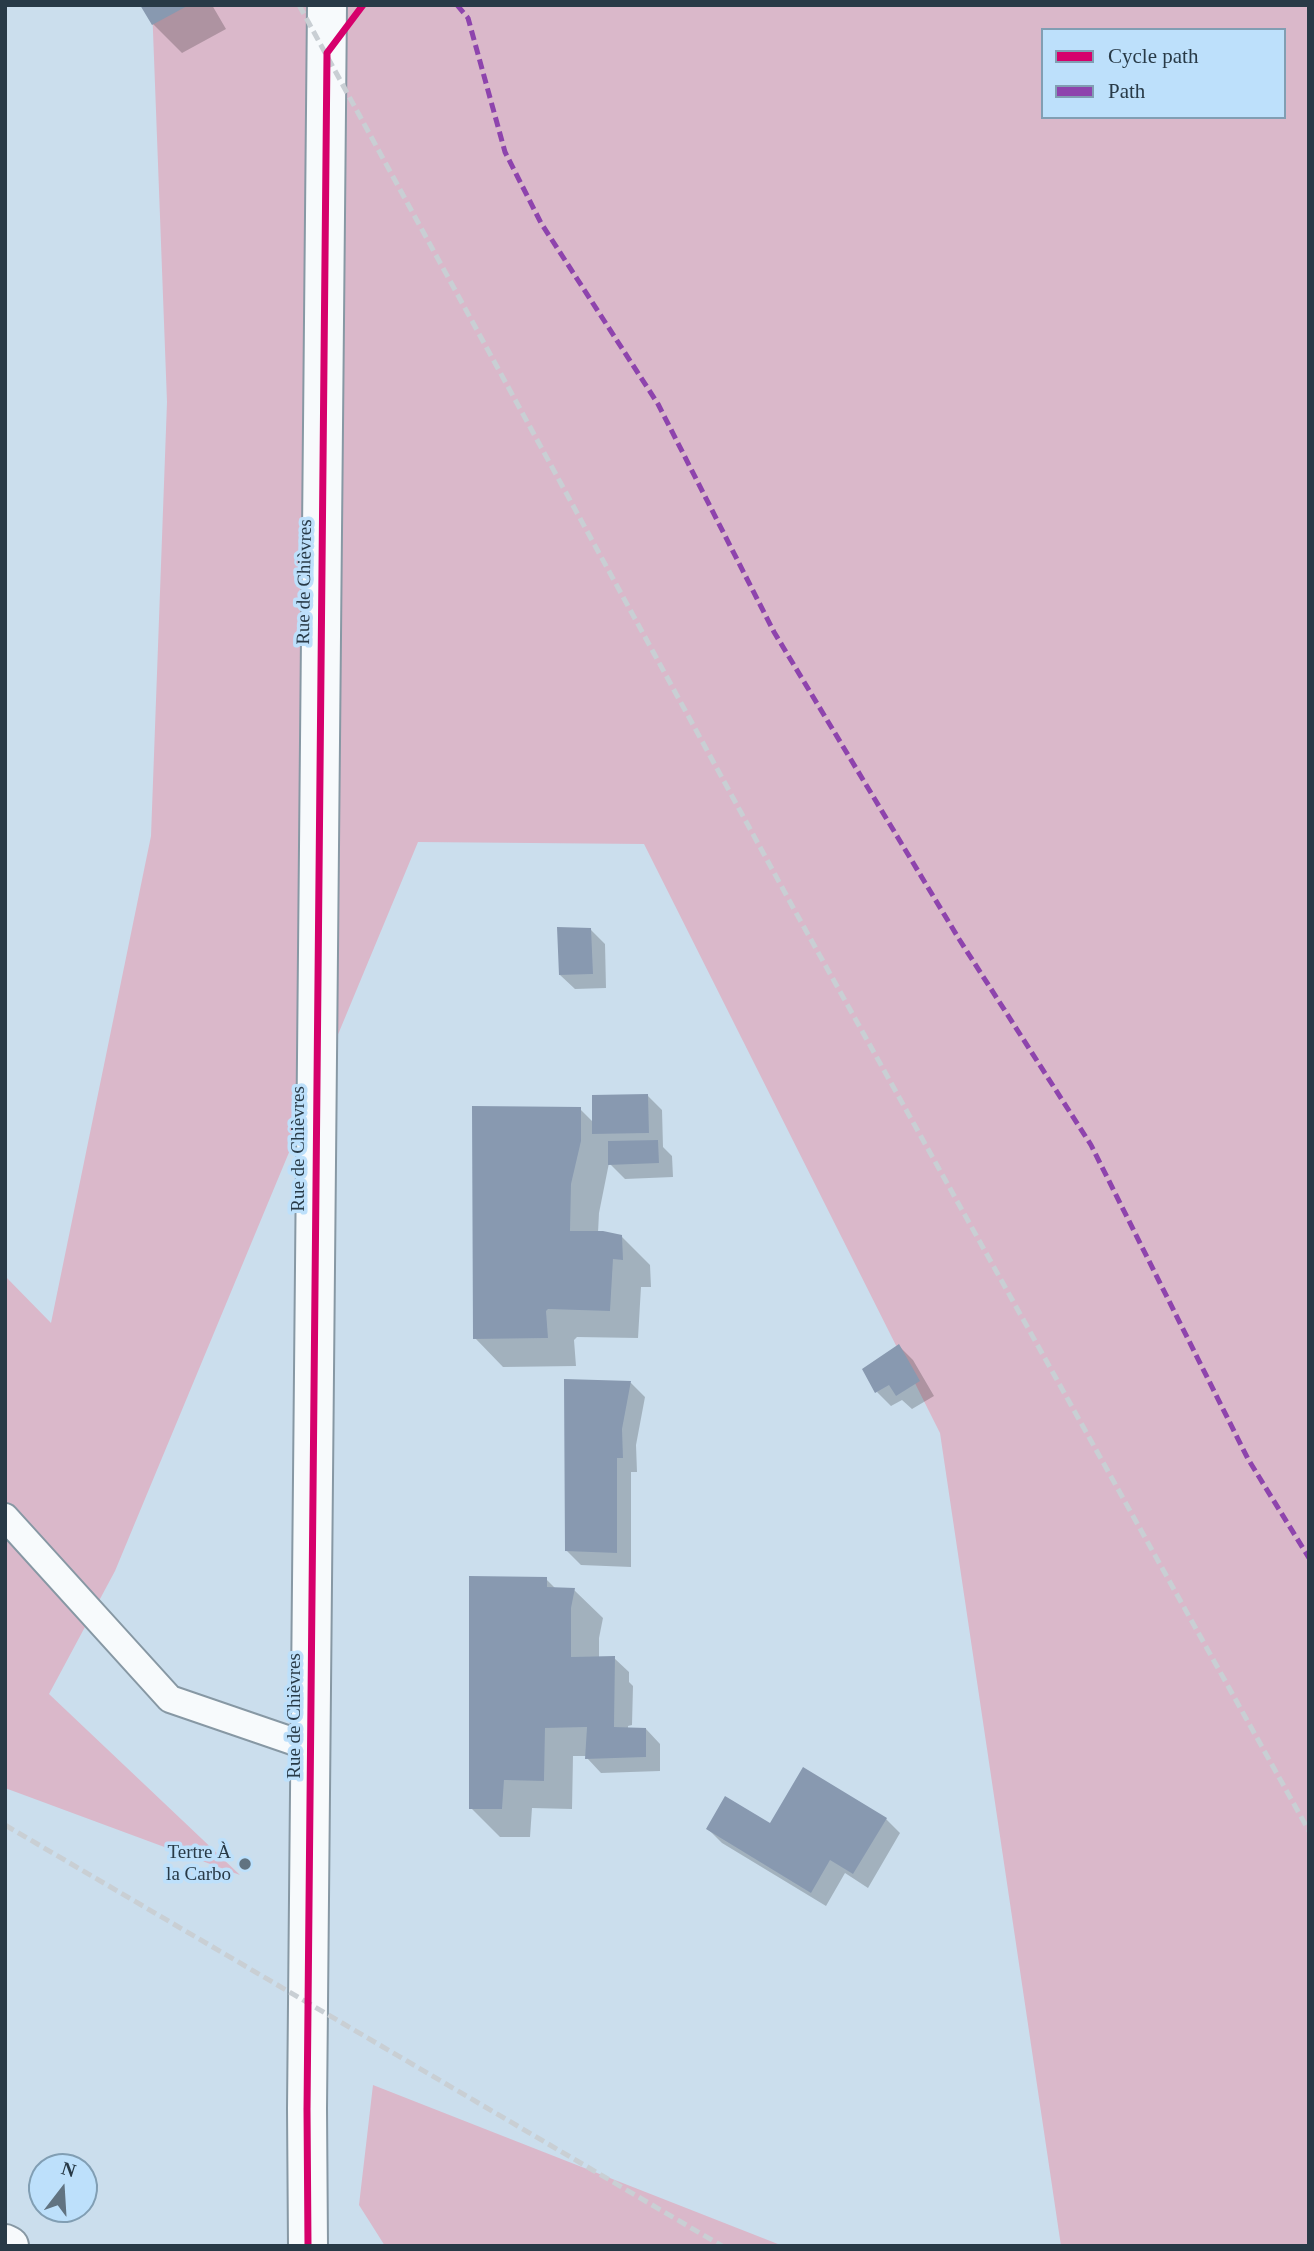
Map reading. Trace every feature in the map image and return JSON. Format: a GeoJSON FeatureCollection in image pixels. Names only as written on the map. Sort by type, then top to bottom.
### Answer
{"type":"FeatureCollection","features":[{"type":"Feature","properties":{"kind":"main road","name":"Rue de Chièvres"},"geometry":{"type":"LineString","coordinates":[[308,2246],[306,2108],[327,5]]}},
{"type":"Feature","properties":{"kind":"lane"},"geometry":{"type":"LineString","coordinates":[[5,1517],[170,1699],[310,1747]]}},
{"type":"Feature","properties":{"kind":"shaded area"},"geometry":{"type":"Polygon","coordinates":[[[152,5],[1309,5],[1309,2246],[1061,2246],[940,1433],[644,844],[418,842],[115,1571],[49,1694],[240,1875],[5,1788],[5,1276],[51,1323],[151,836],[167,402],[152,5]]]}},
{"type":"Feature","properties":{"kind":"shaded area"},"geometry":{"type":"Polygon","coordinates":[[[373,2085],[783,2246],[385,2246],[359,2205],[373,2085]]]}},
{"type":"Feature","properties":{"kind":"building"},"geometry":{"type":"Polygon","coordinates":[[[140,5],[189,5],[152,25],[140,5]]]}},
{"type":"Feature","properties":{"kind":"building"},"geometry":{"type":"Polygon","coordinates":[[[557,927],[591,928],[593,974],[559,975],[557,927]]]}},
{"type":"Feature","properties":{"kind":"building"},"geometry":{"type":"Polygon","coordinates":[[[648,1094],[649,1133],[592,1134],[592,1095],[648,1094]]]}},
{"type":"Feature","properties":{"kind":"building"},"geometry":{"type":"Polygon","coordinates":[[[472,1106],[581,1107],[581,1141],[571,1184],[570,1231],[603,1231],[622,1235],[623,1260],[613,1259],[610,1311],[548,1309],[548,1338],[473,1339],[472,1106]]]}},
{"type":"Feature","properties":{"kind":"building"},"geometry":{"type":"Polygon","coordinates":[[[658,1140],[659,1163],[608,1165],[608,1141],[658,1140]]]}},
{"type":"Feature","properties":{"kind":"building"},"geometry":{"type":"Polygon","coordinates":[[[899,1344],[920,1381],[896,1396],[889,1385],[875,1393],[862,1369],[899,1344]]]}},
{"type":"Feature","properties":{"kind":"building"},"geometry":{"type":"Polygon","coordinates":[[[564,1379],[631,1381],[622,1429],[623,1458],[617,1458],[617,1553],[565,1551],[564,1379]]]}},
{"type":"Feature","properties":{"kind":"building"},"geometry":{"type":"Polygon","coordinates":[[[469,1576],[547,1577],[547,1587],[575,1588],[571,1608],[571,1657],[615,1656],[614,1727],[646,1728],[646,1757],[585,1759],[587,1727],[545,1728],[544,1781],[504,1780],[502,1809],[469,1809],[469,1576]]]}},
{"type":"Feature","properties":{"kind":"building"},"geometry":{"type":"Polygon","coordinates":[[[803,1767],[887,1818],[853,1874],[830,1860],[811,1893],[706,1829],[725,1796],[770,1823],[803,1767]]]}},
{"type":"Feature","properties":{"kind":"railway"},"geometry":{"type":"LineString","coordinates":[[299,5],[795,911],[1309,1831]]}},
{"type":"Feature","properties":{"kind":"railway"},"geometry":{"type":"LineString","coordinates":[[5,1825],[722,2246]]}},
{"type":"Feature","properties":{"kind":"marked path"},"geometry":{"type":"LineString","coordinates":[[457,5],[468,18],[505,152],[541,223],[658,404],[774,632],[959,939],[1091,1145],[1248,1459],[1309,1558]]}},
{"type":"Feature","properties":{"kind":"cycle path"},"geometry":{"type":"LineString","coordinates":[[308,2246],[307,2108],[327,53],[363,5]]}},
{"type":"Feature","properties":{"kind":"place","name":"Tertre À la Carbo"},"geometry":{"type":"Point","coordinates":[245,1864]}}]}
